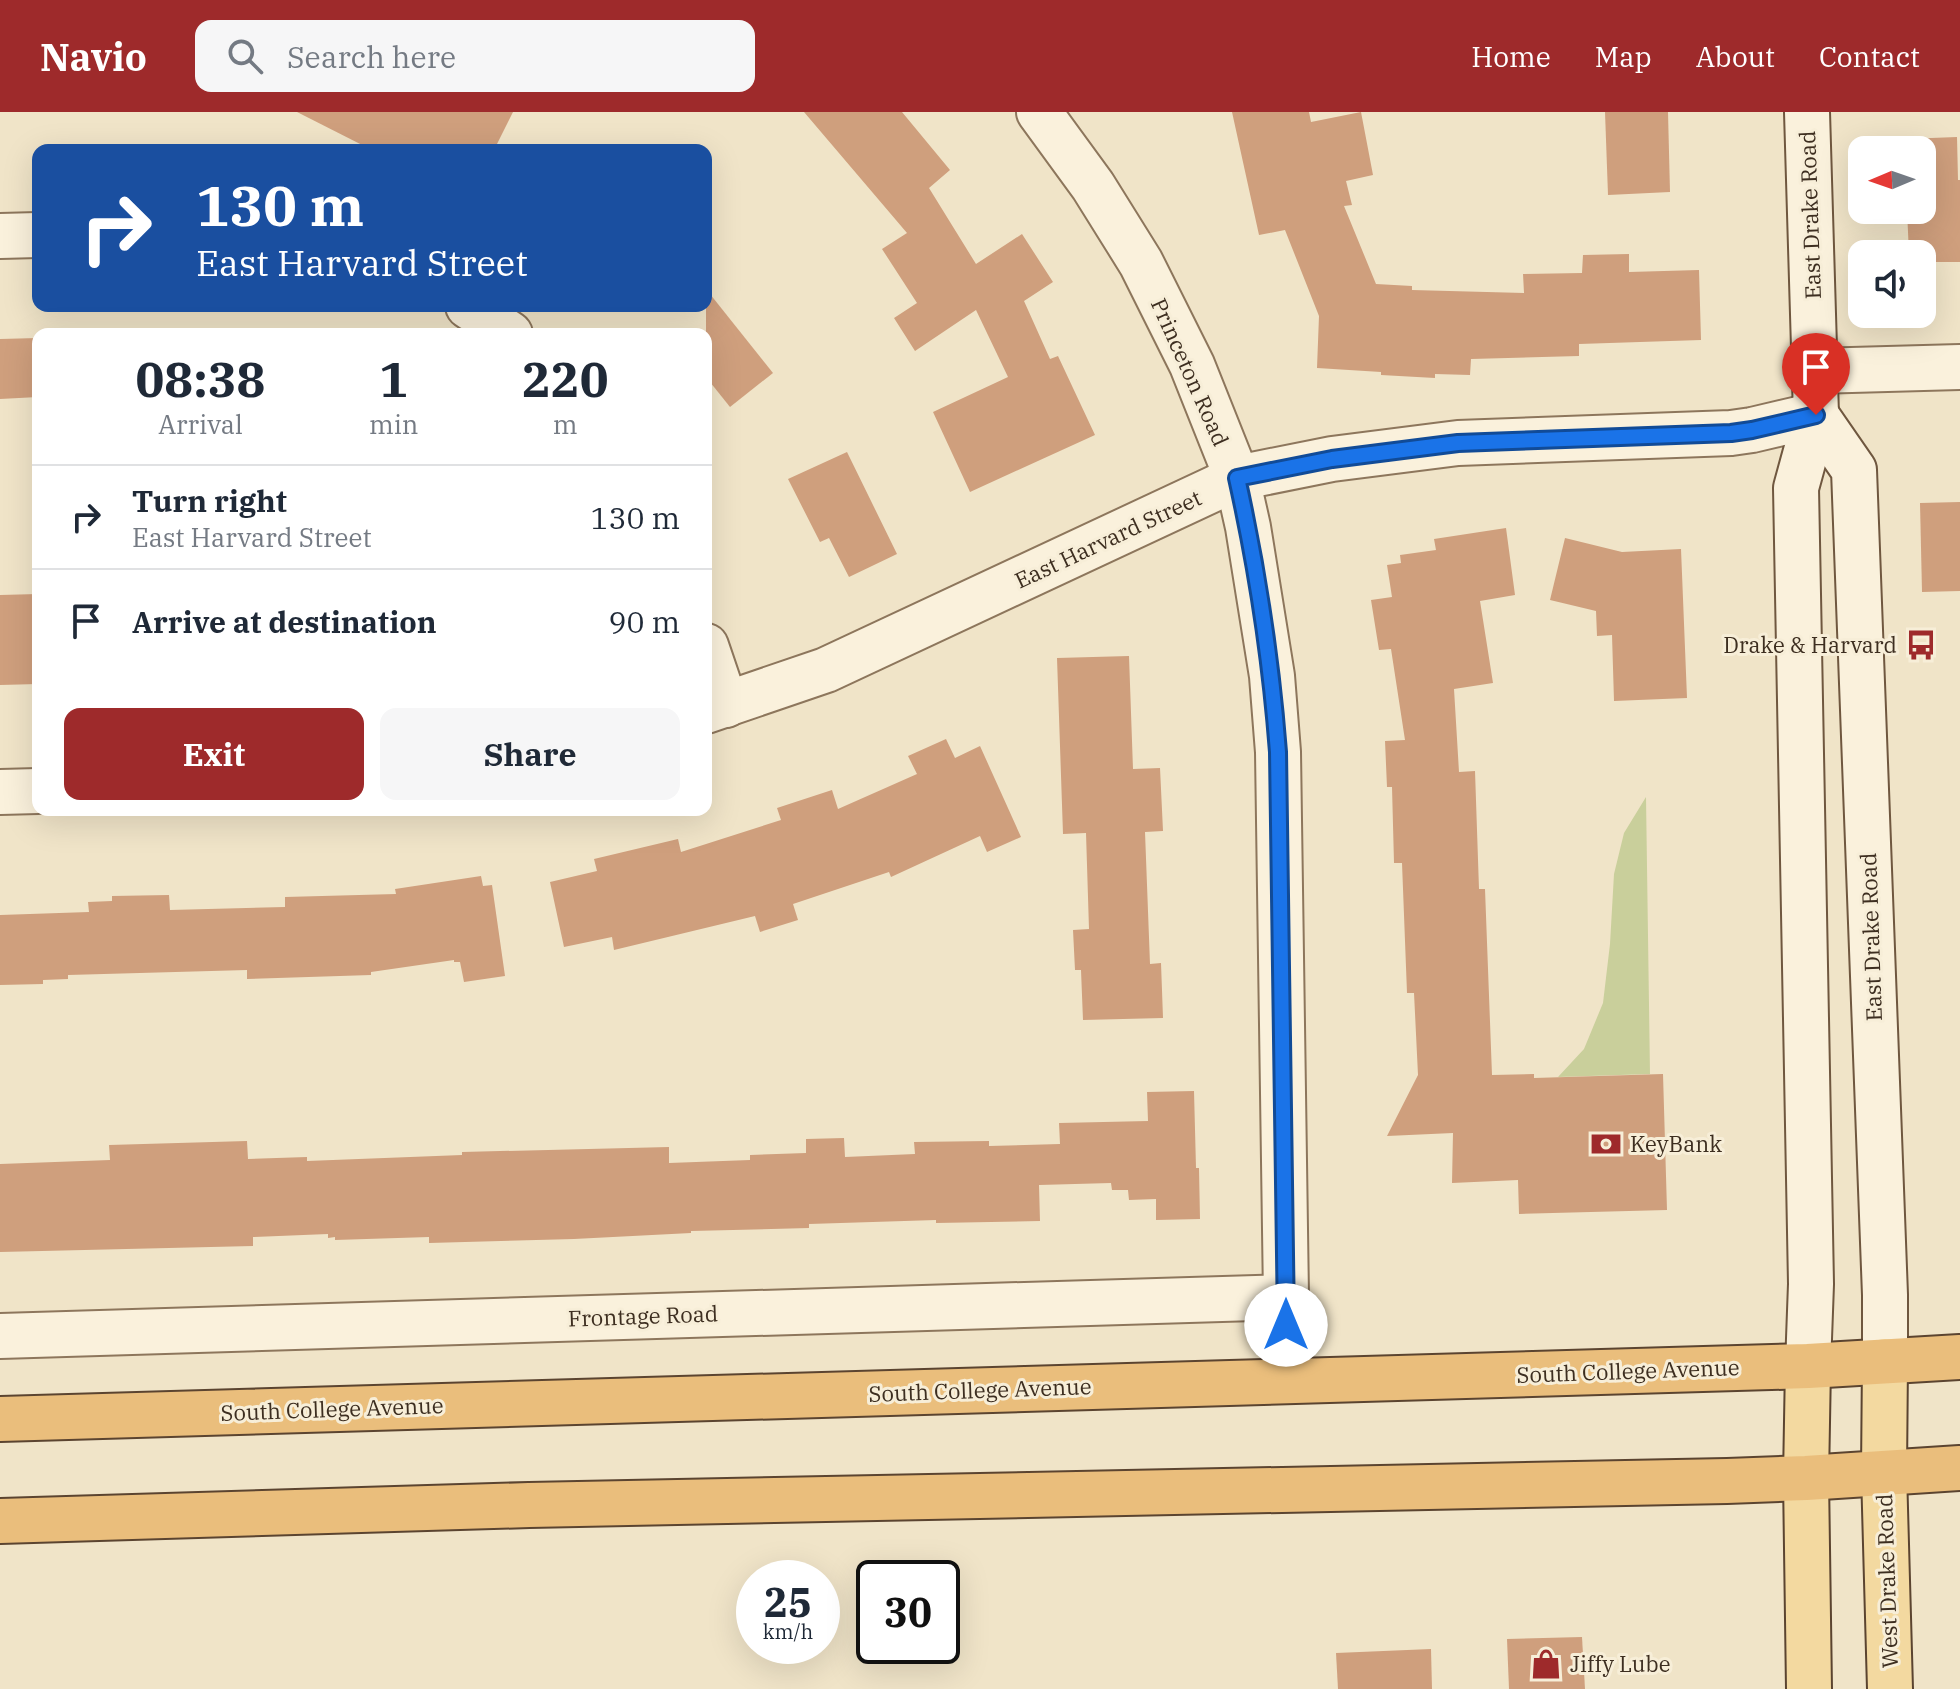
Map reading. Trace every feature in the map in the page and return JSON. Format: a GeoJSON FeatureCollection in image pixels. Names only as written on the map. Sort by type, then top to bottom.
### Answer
{"type":"FeatureCollection","features":[{"type":"Feature","properties":{"kind":"highway","name":"South College Avenue"},"geometry":{"type":"LineString","coordinates":[[0,1419],[1808,1366],[1960,1357]]}},
{"type":"Feature","properties":{"kind":"highway"},"geometry":{"type":"LineString","coordinates":[[0,1521],[545,1505],[1806,1478],[1960,1468]]}},
{"type":"Feature","properties":{"kind":"main road","name":"East Drake Road"},"geometry":{"type":"LineString","coordinates":[[1884,1472],[1885,1361]]}},
{"type":"Feature","properties":{"kind":"main road","name":"East Drake Road"},"geometry":{"type":"LineString","coordinates":[[1806,1478],[1808,1366]]}},
{"type":"Feature","properties":{"kind":"main road","name":"West Drake Road"},"geometry":{"type":"LineString","coordinates":[[1884,1472],[1890,1689]]}},
{"type":"Feature","properties":{"kind":"main road"},"geometry":{"type":"LineString","coordinates":[[1806,1478],[1809,1689]]}},
{"type":"Feature","properties":{"kind":"street","name":"Princeton Road"},"geometry":{"type":"LineString","coordinates":[[1039,112],[1093,186],[1141,263],[1192,365],[1237,478],[1248,527],[1272,676],[1278,752],[1285,1381]]}},
{"type":"Feature","properties":{"kind":"street","name":"East Drake Road"},"geometry":{"type":"LineString","coordinates":[[1807,112],[1816,415],[1796,488],[1811,1284],[1808,1366]]}},
{"type":"Feature","properties":{"kind":"street"},"geometry":{"type":"LineString","coordinates":[[0,236],[32,235]]}},
{"type":"Feature","properties":{"kind":"street"},"geometry":{"type":"LineString","coordinates":[[477,312],[501,328]]}},
{"type":"Feature","properties":{"kind":"street"},"geometry":{"type":"LineString","coordinates":[[1815,371],[1960,367]]}},
{"type":"Feature","properties":{"kind":"street","name":"East Harvard Street"},"geometry":{"type":"LineString","coordinates":[[716,708],[826,670],[1237,478],[1332,459],[1458,443],[1731,433],[1816,415]]}},
{"type":"Feature","properties":{"kind":"street","name":"East Drake Road"},"geometry":{"type":"LineString","coordinates":[[1816,415],[1854,470],[1885,1361]]}},
{"type":"Feature","properties":{"kind":"street"},"geometry":{"type":"LineString","coordinates":[[712,683],[716,708]]}},
{"type":"Feature","properties":{"kind":"street"},"geometry":{"type":"LineString","coordinates":[[0,792],[32,791]]}},
{"type":"Feature","properties":{"kind":"street","name":"Frontage Road"},"geometry":{"type":"LineString","coordinates":[[0,1336],[1286,1297]]}},
{"type":"Feature","properties":{"kind":"green space"},"geometry":{"type":"Polygon","coordinates":[[[1646,797],[1650,1074],[1558,1077],[1584,1049],[1603,1003],[1614,874],[1624,833],[1646,797]]]}},
{"type":"Feature","properties":{"kind":"building"},"geometry":{"type":"Polygon","coordinates":[[[297,112],[513,112],[497,144],[360,144],[297,112]]]}},
{"type":"Feature","properties":{"kind":"building"},"geometry":{"type":"Polygon","coordinates":[[[804,112],[902,112],[950,170],[929,188],[976,264],[1022,234],[1053,282],[1024,301],[1050,359],[1058,356],[1095,435],[970,492],[933,412],[1008,377],[976,310],[915,351],[894,318],[917,303],[882,249],[907,233],[804,112]]]}},
{"type":"Feature","properties":{"kind":"building"},"geometry":{"type":"Polygon","coordinates":[[[1232,112],[1309,112],[1311,122],[1361,112],[1373,175],[1346,181],[1352,205],[1344,206],[1376,284],[1412,286],[1412,290],[1524,293],[1523,274],[1582,273],[1583,255],[1629,254],[1629,272],[1699,270],[1701,340],[1579,344],[1579,356],[1471,359],[1470,375],[1435,374],[1435,378],[1317,368],[1319,316],[1285,230],[1259,235],[1232,112]]]}},
{"type":"Feature","properties":{"kind":"building"},"geometry":{"type":"Polygon","coordinates":[[[1605,112],[1668,112],[1670,192],[1608,195],[1605,112]]]}},
{"type":"Feature","properties":{"kind":"building"},"geometry":{"type":"Polygon","coordinates":[[[1957,137],[1960,262],[1936,262],[1936,240],[1908,240],[1908,224],[1936,224],[1936,138],[1957,137]]]}},
{"type":"Feature","properties":{"kind":"building"},"geometry":{"type":"Polygon","coordinates":[[[712,297],[773,373],[730,407],[712,384],[712,328],[706,328],[706,312],[712,312],[712,297]]]}},
{"type":"Feature","properties":{"kind":"building"},"geometry":{"type":"Polygon","coordinates":[[[32,338],[32,397],[0,399],[0,339],[32,338]]]}},
{"type":"Feature","properties":{"kind":"building"},"geometry":{"type":"Polygon","coordinates":[[[847,452],[897,554],[849,577],[829,538],[820,542],[788,479],[847,452]]]}},
{"type":"Feature","properties":{"kind":"building"},"geometry":{"type":"Polygon","coordinates":[[[1960,502],[1960,591],[1922,592],[1920,503],[1960,502]]]}},
{"type":"Feature","properties":{"kind":"building"},"geometry":{"type":"Polygon","coordinates":[[[1506,528],[1515,595],[1480,601],[1493,683],[1454,689],[1459,772],[1475,771],[1479,889],[1485,889],[1492,1075],[1534,1074],[1534,1078],[1663,1074],[1667,1210],[1519,1214],[1518,1180],[1452,1183],[1453,1133],[1387,1136],[1418,1075],[1414,993],[1407,993],[1402,863],[1394,863],[1392,787],[1387,787],[1385,741],[1405,740],[1391,649],[1379,650],[1371,600],[1392,597],[1387,565],[1401,563],[1400,555],[1436,550],[1434,539],[1506,528]]]}},
{"type":"Feature","properties":{"kind":"building"},"geometry":{"type":"Polygon","coordinates":[[[1565,538],[1622,552],[1681,549],[1687,698],[1614,701],[1612,635],[1597,636],[1596,611],[1550,600],[1565,538]]]}},
{"type":"Feature","properties":{"kind":"building"},"geometry":{"type":"Polygon","coordinates":[[[32,594],[32,684],[0,685],[0,595],[32,594]]]}},
{"type":"Feature","properties":{"kind":"building"},"geometry":{"type":"Polygon","coordinates":[[[1129,656],[1133,769],[1160,768],[1163,831],[1145,832],[1150,964],[1161,963],[1163,1018],[1083,1020],[1081,970],[1075,970],[1073,930],[1089,929],[1086,833],[1063,834],[1057,658],[1129,656]]]}},
{"type":"Feature","properties":{"kind":"building"},"geometry":{"type":"Polygon","coordinates":[[[946,739],[955,758],[980,746],[1021,837],[987,852],[980,836],[891,877],[889,872],[793,904],[798,920],[760,932],[755,916],[614,950],[612,937],[564,947],[550,882],[597,871],[594,859],[678,839],[681,852],[781,820],[777,808],[832,790],[838,809],[917,774],[908,756],[946,739]]]}},
{"type":"Feature","properties":{"kind":"building"},"geometry":{"type":"Polygon","coordinates":[[[481,876],[483,886],[492,885],[505,976],[464,982],[460,962],[454,960],[371,972],[371,975],[247,979],[247,970],[68,975],[68,979],[43,980],[43,984],[0,985],[0,915],[89,912],[88,902],[112,901],[112,896],[169,895],[170,910],[285,907],[285,897],[396,894],[395,889],[481,876]]]}},
{"type":"Feature","properties":{"kind":"building"},"geometry":{"type":"Polygon","coordinates":[[[1194,1091],[1200,1219],[1156,1220],[1156,1199],[1129,1200],[1128,1190],[1112,1190],[1111,1183],[1039,1185],[1040,1221],[809,1224],[809,1228],[429,1243],[429,1237],[335,1240],[335,1237],[328,1238],[328,1234],[253,1237],[253,1246],[0,1252],[0,1164],[110,1160],[109,1145],[247,1141],[248,1159],[307,1157],[307,1161],[462,1155],[462,1152],[669,1147],[669,1163],[750,1160],[750,1155],[806,1153],[806,1139],[844,1138],[845,1157],[915,1154],[914,1142],[989,1141],[989,1146],[1060,1144],[1059,1123],[1148,1121],[1147,1092],[1194,1091]]]}},
{"type":"Feature","properties":{"kind":"building","name":"Jiffy Lube"},"geometry":{"type":"Polygon","coordinates":[[[1582,1637],[1585,1689],[1509,1689],[1507,1639],[1582,1637]]]}},
{"type":"Feature","properties":{"kind":"building"},"geometry":{"type":"Polygon","coordinates":[[[1431,1649],[1432,1689],[1338,1689],[1336,1653],[1431,1649]]]}},
{"type":"Feature","properties":{"kind":"place","name":"Drake & Harvard"},"geometry":{"type":"Point","coordinates":[1921,645]}},
{"type":"Feature","properties":{"kind":"place","name":"KeyBank"},"geometry":{"type":"Point","coordinates":[1606,1144]}},
{"type":"Feature","properties":{"kind":"place","name":"Jiffy Lube"},"geometry":{"type":"Point","coordinates":[1546,1664]}},
{"type":"Feature","properties":{"kind":"route"},"geometry":{"type":"LineString","coordinates":[[1286,1325],[1278,752],[1272,676],[1237,478],[1332,459],[1458,443],[1731,433],[1816,415]]}}]}
